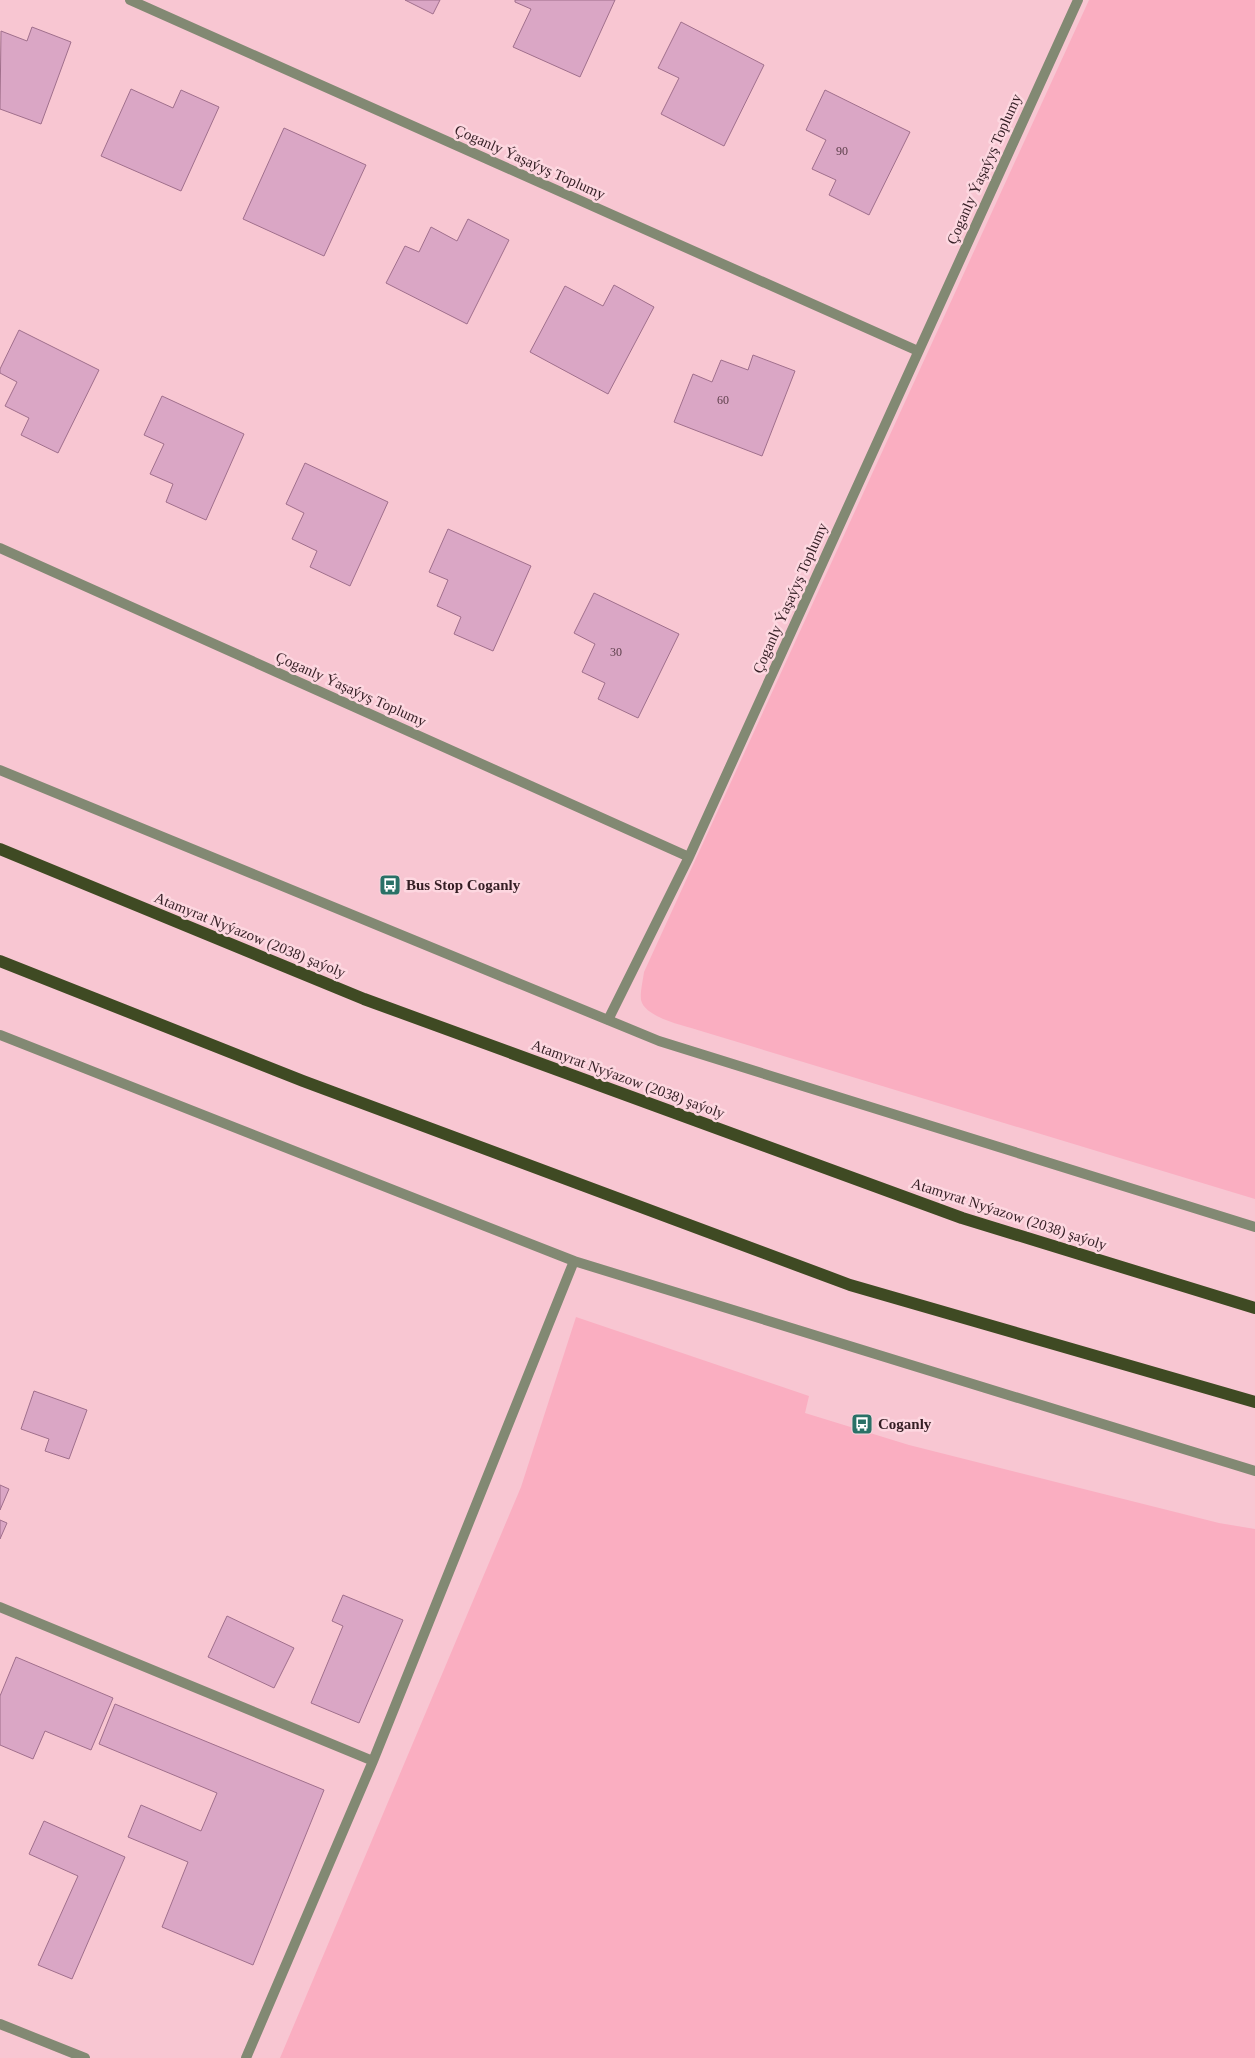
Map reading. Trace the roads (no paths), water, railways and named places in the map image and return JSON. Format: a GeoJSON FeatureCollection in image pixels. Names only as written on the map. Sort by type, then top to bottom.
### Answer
{"type":"FeatureCollection","features":[{"type":"Feature","properties":{"kind":"main road","name":"Atamyrat Nyýazow (2038) şaýoly"},"geometry":{"type":"LineString","coordinates":[[0,849],[364,999],[944,1212],[1255,1308]]}},
{"type":"Feature","properties":{"kind":"main road"},"geometry":{"type":"LineString","coordinates":[[0,961],[303,1081],[850,1284],[1255,1402]]}},
{"type":"Feature","properties":{"kind":"street","name":"Çoganly Ýaşaýyş Toplumy"},"geometry":{"type":"LineString","coordinates":[[130,0],[918,351]]}},
{"type":"Feature","properties":{"kind":"street","name":"Çoganly Ýaşaýyş Toplumy"},"geometry":{"type":"LineString","coordinates":[[608,1020],[689,857],[1078,0]]}},
{"type":"Feature","properties":{"kind":"street","name":"Çoganly Ýaşaýyş Toplumy"},"geometry":{"type":"LineString","coordinates":[[0,548],[689,857]]}},
{"type":"Feature","properties":{"kind":"street"},"geometry":{"type":"LineString","coordinates":[[0,770],[659,1041],[1255,1226]]}},
{"type":"Feature","properties":{"kind":"street"},"geometry":{"type":"LineString","coordinates":[[0,1035],[574,1261],[1255,1471]]}},
{"type":"Feature","properties":{"kind":"street"},"geometry":{"type":"LineString","coordinates":[[246,2058],[373,1761],[574,1261]]}},
{"type":"Feature","properties":{"kind":"street"},"geometry":{"type":"LineString","coordinates":[[0,1607],[373,1761]]}},
{"type":"Feature","properties":{"kind":"street"},"geometry":{"type":"LineString","coordinates":[[0,2024],[85,2058]]}},
{"type":"Feature","properties":{"kind":"place","name":"Bus Stop Coganly"},"geometry":{"type":"Point","coordinates":[390,885]}},
{"type":"Feature","properties":{"kind":"place","name":"Coganly"},"geometry":{"type":"Point","coordinates":[862,1424]}}]}
